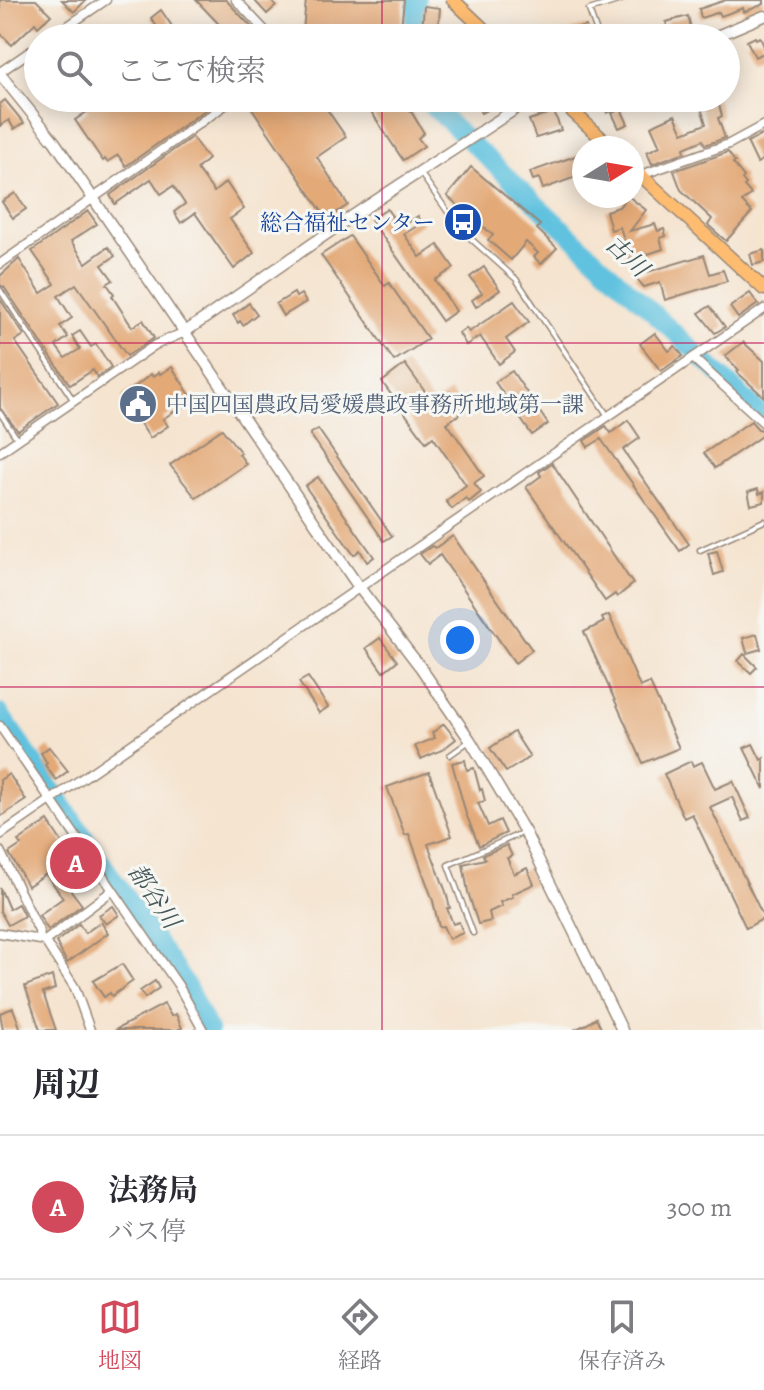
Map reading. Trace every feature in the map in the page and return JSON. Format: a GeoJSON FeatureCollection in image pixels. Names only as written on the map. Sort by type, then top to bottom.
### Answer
{"type":"FeatureCollection","features":[{"type":"Feature","properties":{"kind":"highway"},"geometry":{"type":"LineString","coordinates":[[453,0],[478,24]]}},
{"type":"Feature","properties":{"kind":"highway"},"geometry":{"type":"LineString","coordinates":[[573,112],[599,136]]}},
{"type":"Feature","properties":{"kind":"highway"},"geometry":{"type":"LineString","coordinates":[[644,178],[764,289]]}},
{"type":"Feature","properties":{"kind":"street"},"geometry":{"type":"LineString","coordinates":[[71,24],[106,0]]}},
{"type":"Feature","properties":{"kind":"street"},"geometry":{"type":"LineString","coordinates":[[236,0],[259,24]]}},
{"type":"Feature","properties":{"kind":"street"},"geometry":{"type":"LineString","coordinates":[[740,26],[764,16]]}},
{"type":"Feature","properties":{"kind":"street"},"geometry":{"type":"LineString","coordinates":[[24,56],[0,73],[24,103]]}},
{"type":"Feature","properties":{"kind":"street"},"geometry":{"type":"LineString","coordinates":[[31,112],[94,198],[358,586],[421,668],[470,740],[525,832],[622,1030]]}},
{"type":"Feature","properties":{"kind":"street"},"geometry":{"type":"LineString","coordinates":[[0,264],[215,112]]}},
{"type":"Feature","properties":{"kind":"street"},"geometry":{"type":"LineString","coordinates":[[0,452],[155,345],[185,332],[511,112]]}},
{"type":"Feature","properties":{"kind":"street"},"geometry":{"type":"LineString","coordinates":[[644,169],[729,144],[764,125]]}},
{"type":"Feature","properties":{"kind":"street"},"geometry":{"type":"LineString","coordinates":[[0,835],[764,309]]}},
{"type":"Feature","properties":{"kind":"street"},"geometry":{"type":"LineString","coordinates":[[694,357],[764,423]]}},
{"type":"Feature","properties":{"kind":"street"},"geometry":{"type":"LineString","coordinates":[[0,726],[54,796],[178,985],[203,1030]]}},
{"type":"Feature","properties":{"kind":"street"},"geometry":{"type":"LineString","coordinates":[[0,851],[43,940],[75,988],[90,1030]]}},
{"type":"Feature","properties":{"kind":"street"},"geometry":{"type":"LineString","coordinates":[[0,933],[43,940],[113,890]]}},
{"type":"Feature","properties":{"kind":"lane"},"geometry":{"type":"LineString","coordinates":[[594,24],[589,10],[621,0]]}},
{"type":"Feature","properties":{"kind":"lane"},"geometry":{"type":"LineString","coordinates":[[420,172],[460,229],[516,279],[608,416]]}},
{"type":"Feature","properties":{"kind":"lane"},"geometry":{"type":"LineString","coordinates":[[0,290],[74,401]]}},
{"type":"Feature","properties":{"kind":"lane"},"geometry":{"type":"LineString","coordinates":[[0,413],[18,440]]}},
{"type":"Feature","properties":{"kind":"lane"},"geometry":{"type":"LineString","coordinates":[[700,550],[764,521]]}},
{"type":"Feature","properties":{"kind":"lane"},"geometry":{"type":"LineString","coordinates":[[450,755],[470,740]]}},
{"type":"Feature","properties":{"kind":"lane"},"geometry":{"type":"LineString","coordinates":[[473,933],[448,865],[525,832]]}},
{"type":"Feature","properties":{"kind":"building"},"geometry":{"type":"Polygon","coordinates":[[[0,0],[36,0],[51,15],[41,24],[24,24],[24,34],[12,45],[0,33],[0,0]]]}},
{"type":"Feature","properties":{"kind":"building"},"geometry":{"type":"Polygon","coordinates":[[[62,0],[86,0],[74,12],[62,0]]]}},
{"type":"Feature","properties":{"kind":"building"},"geometry":{"type":"Polygon","coordinates":[[[196,0],[226,0],[249,24],[219,24],[196,0]]]}},
{"type":"Feature","properties":{"kind":"building"},"geometry":{"type":"Polygon","coordinates":[[[254,0],[270,0],[276,6],[267,14],[254,0]]]}},
{"type":"Feature","properties":{"kind":"building"},"geometry":{"type":"Polygon","coordinates":[[[306,0],[404,0],[401,24],[304,24],[306,0]]]}},
{"type":"Feature","properties":{"kind":"building"},"geometry":{"type":"Polygon","coordinates":[[[726,0],[764,0],[764,4],[744,12],[743,8],[721,16],[719,12],[701,18],[699,9],[726,0]]]}},
{"type":"Feature","properties":{"kind":"building"},"geometry":{"type":"Polygon","coordinates":[[[424,6],[440,8],[439,24],[423,24],[424,6]]]}},
{"type":"Feature","properties":{"kind":"building"},"geometry":{"type":"Polygon","coordinates":[[[161,10],[170,24],[155,24],[151,18],[161,10]]]}},
{"type":"Feature","properties":{"kind":"building"},"geometry":{"type":"Polygon","coordinates":[[[688,16],[690,24],[666,24],[688,16]]]}},
{"type":"Feature","properties":{"kind":"building"},"geometry":{"type":"Polygon","coordinates":[[[760,37],[764,53],[755,57],[747,41],[760,37]]]}},
{"type":"Feature","properties":{"kind":"building"},"geometry":{"type":"Polygon","coordinates":[[[5,100],[24,123],[14,129],[9,120],[0,126],[0,104],[5,100]]]}},
{"type":"Feature","properties":{"kind":"building"},"geometry":{"type":"Polygon","coordinates":[[[87,112],[202,112],[126,166],[118,155],[107,162],[105,159],[103,161],[75,120],[87,112]]]}},
{"type":"Feature","properties":{"kind":"building"},"geometry":{"type":"Polygon","coordinates":[[[254,112],[329,112],[346,137],[317,157],[348,205],[327,219],[254,112]]]}},
{"type":"Feature","properties":{"kind":"building"},"geometry":{"type":"Polygon","coordinates":[[[371,112],[411,112],[424,133],[418,138],[424,146],[403,160],[371,112]]]}},
{"type":"Feature","properties":{"kind":"building"},"geometry":{"type":"Polygon","coordinates":[[[554,112],[561,130],[536,138],[529,120],[554,112]]]}},
{"type":"Feature","properties":{"kind":"building"},"geometry":{"type":"Polygon","coordinates":[[[622,112],[628,124],[619,128],[612,113],[622,112]]]}},
{"type":"Feature","properties":{"kind":"building"},"geometry":{"type":"Polygon","coordinates":[[[702,112],[721,112],[722,116],[718,118],[725,138],[705,145],[703,140],[684,148],[685,152],[652,164],[647,152],[660,146],[651,126],[675,115],[683,133],[706,124],[702,112]]]}},
{"type":"Feature","properties":{"kind":"building"},"geometry":{"type":"Polygon","coordinates":[[[764,134],[764,159],[757,163],[747,142],[764,134]]]}},
{"type":"Feature","properties":{"kind":"building"},"geometry":{"type":"Polygon","coordinates":[[[192,137],[208,159],[197,169],[214,192],[226,182],[244,209],[230,219],[254,253],[234,269],[195,213],[181,223],[174,212],[185,204],[173,186],[161,194],[151,179],[115,204],[110,195],[192,137]]]}},
{"type":"Feature","properties":{"kind":"building"},"geometry":{"type":"Polygon","coordinates":[[[728,152],[751,194],[742,202],[752,212],[726,241],[708,225],[712,219],[681,190],[674,171],[728,152]]]}},
{"type":"Feature","properties":{"kind":"building"},"geometry":{"type":"Polygon","coordinates":[[[572,157],[572,178],[543,189],[539,178],[533,180],[530,172],[572,157]]]}},
{"type":"Feature","properties":{"kind":"building"},"geometry":{"type":"Polygon","coordinates":[[[471,167],[540,225],[537,229],[557,248],[541,264],[534,257],[538,253],[526,242],[511,260],[488,240],[493,235],[480,224],[473,234],[464,226],[471,217],[447,196],[471,167]]]}},
{"type":"Feature","properties":{"kind":"building"},"geometry":{"type":"Polygon","coordinates":[[[15,193],[26,209],[13,218],[2,202],[15,193]]]}},
{"type":"Feature","properties":{"kind":"building"},"geometry":{"type":"Polygon","coordinates":[[[643,208],[646,210],[630,231],[655,224],[658,231],[664,229],[666,236],[660,238],[663,249],[630,260],[620,227],[611,230],[606,211],[643,208]]]}},
{"type":"Feature","properties":{"kind":"building"},"geometry":{"type":"Polygon","coordinates":[[[387,209],[400,228],[418,216],[422,223],[404,234],[420,257],[438,245],[454,268],[435,280],[456,311],[442,321],[371,220],[387,209]]]}},
{"type":"Feature","properties":{"kind":"building"},"geometry":{"type":"Polygon","coordinates":[[[88,211],[97,224],[71,241],[86,263],[108,247],[115,256],[102,265],[113,280],[107,284],[114,294],[112,296],[132,327],[143,320],[154,338],[127,356],[76,284],[58,296],[72,318],[60,326],[68,337],[56,346],[65,358],[80,349],[72,336],[80,331],[91,347],[96,344],[111,367],[97,377],[93,370],[70,385],[0,285],[0,276],[19,259],[41,293],[55,284],[32,251],[88,211]]]}},
{"type":"Feature","properties":{"kind":"building"},"geometry":{"type":"Polygon","coordinates":[[[350,236],[385,286],[389,283],[428,339],[394,361],[321,255],[350,236]]]}},
{"type":"Feature","properties":{"kind":"building"},"geometry":{"type":"Polygon","coordinates":[[[764,250],[764,262],[753,265],[750,254],[764,250]]]}},
{"type":"Feature","properties":{"kind":"building"},"geometry":{"type":"Polygon","coordinates":[[[704,255],[710,274],[723,270],[727,281],[665,300],[660,282],[644,287],[634,276],[704,255]]]}},
{"type":"Feature","properties":{"kind":"building"},"geometry":{"type":"Polygon","coordinates":[[[484,267],[500,290],[476,307],[472,300],[482,293],[470,277],[484,267]]]}},
{"type":"Feature","properties":{"kind":"building"},"geometry":{"type":"Polygon","coordinates":[[[294,293],[296,297],[301,294],[306,302],[283,316],[276,304],[294,293]]]}},
{"type":"Feature","properties":{"kind":"building"},"geometry":{"type":"Polygon","coordinates":[[[750,293],[758,304],[738,318],[730,307],[750,293]]]}},
{"type":"Feature","properties":{"kind":"building"},"geometry":{"type":"Polygon","coordinates":[[[0,299],[24,335],[15,341],[58,403],[18,431],[0,408],[0,299]]]}},
{"type":"Feature","properties":{"kind":"building"},"geometry":{"type":"Polygon","coordinates":[[[514,301],[529,322],[506,339],[515,352],[499,364],[480,336],[466,345],[459,333],[466,328],[469,332],[514,301]]]}},
{"type":"Feature","properties":{"kind":"building"},"geometry":{"type":"Polygon","coordinates":[[[249,303],[257,314],[243,325],[240,321],[238,323],[233,315],[249,303]]]}},
{"type":"Feature","properties":{"kind":"building"},"geometry":{"type":"Polygon","coordinates":[[[710,306],[725,327],[715,333],[699,313],[710,306]]]}},
{"type":"Feature","properties":{"kind":"building"},"geometry":{"type":"Polygon","coordinates":[[[655,333],[669,351],[675,346],[683,356],[661,371],[640,344],[655,333]]]}},
{"type":"Feature","properties":{"kind":"building"},"geometry":{"type":"Polygon","coordinates":[[[743,342],[764,361],[764,397],[725,356],[743,342]]]}},
{"type":"Feature","properties":{"kind":"building"},"geometry":{"type":"Polygon","coordinates":[[[405,364],[433,403],[450,392],[464,411],[447,423],[484,476],[474,483],[481,492],[469,502],[466,498],[452,509],[446,501],[466,485],[433,437],[426,442],[382,382],[405,364]]]}},
{"type":"Feature","properties":{"kind":"building"},"geometry":{"type":"Polygon","coordinates":[[[172,367],[194,401],[163,419],[168,426],[150,438],[122,397],[151,374],[153,377],[172,367]]]}},
{"type":"Feature","properties":{"kind":"building"},"geometry":{"type":"Polygon","coordinates":[[[512,371],[548,424],[532,435],[495,382],[512,371]]]}},
{"type":"Feature","properties":{"kind":"building"},"geometry":{"type":"Polygon","coordinates":[[[628,420],[640,438],[623,450],[689,544],[680,551],[601,439],[588,447],[584,441],[606,426],[611,433],[628,420]]]}},
{"type":"Feature","properties":{"kind":"building"},"geometry":{"type":"Polygon","coordinates":[[[751,421],[764,434],[715,468],[704,453],[751,421]]]}},
{"type":"Feature","properties":{"kind":"building"},"geometry":{"type":"Polygon","coordinates":[[[222,429],[246,464],[196,498],[170,465],[222,429]]]}},
{"type":"Feature","properties":{"kind":"building"},"geometry":{"type":"Polygon","coordinates":[[[318,429],[392,536],[384,541],[310,434],[318,429]]]}},
{"type":"Feature","properties":{"kind":"building"},"geometry":{"type":"Polygon","coordinates":[[[552,463],[633,584],[617,597],[615,594],[605,601],[526,487],[552,463]]]}},
{"type":"Feature","properties":{"kind":"building"},"geometry":{"type":"Polygon","coordinates":[[[318,477],[374,557],[367,562],[360,550],[354,555],[305,486],[318,477]]]}},
{"type":"Feature","properties":{"kind":"building"},"geometry":{"type":"Polygon","coordinates":[[[758,489],[759,494],[764,492],[764,502],[751,505],[748,492],[758,489]]]}},
{"type":"Feature","properties":{"kind":"building"},"geometry":{"type":"Polygon","coordinates":[[[453,536],[532,650],[515,663],[440,555],[428,564],[420,554],[453,536]]]}},
{"type":"Feature","properties":{"kind":"building"},"geometry":{"type":"Polygon","coordinates":[[[717,551],[723,572],[714,575],[708,553],[717,551]]]}},
{"type":"Feature","properties":{"kind":"building"},"geometry":{"type":"Polygon","coordinates":[[[609,615],[640,687],[650,683],[679,748],[643,763],[584,632],[604,622],[602,618],[609,615]]]}},
{"type":"Feature","properties":{"kind":"building"},"geometry":{"type":"Polygon","coordinates":[[[757,634],[761,649],[747,653],[743,638],[757,634]]]}},
{"type":"Feature","properties":{"kind":"building"},"geometry":{"type":"Polygon","coordinates":[[[380,638],[397,661],[383,672],[366,648],[380,638]]]}},
{"type":"Feature","properties":{"kind":"building"},"geometry":{"type":"Polygon","coordinates":[[[744,654],[757,667],[751,673],[738,661],[744,654]]]}},
{"type":"Feature","properties":{"kind":"building"},"geometry":{"type":"Polygon","coordinates":[[[308,677],[328,707],[319,713],[299,682],[308,677]]]}},
{"type":"Feature","properties":{"kind":"building"},"geometry":{"type":"Polygon","coordinates":[[[444,724],[456,739],[442,750],[421,759],[415,746],[435,738],[432,733],[444,724]]]}},
{"type":"Feature","properties":{"kind":"building"},"geometry":{"type":"Polygon","coordinates":[[[514,732],[530,757],[506,772],[490,748],[514,732]]]}},
{"type":"Feature","properties":{"kind":"building"},"geometry":{"type":"Polygon","coordinates":[[[753,744],[761,760],[764,758],[764,789],[744,748],[753,744]]]}},
{"type":"Feature","properties":{"kind":"building"},"geometry":{"type":"Polygon","coordinates":[[[49,747],[68,771],[56,780],[41,753],[49,747]]]}},
{"type":"Feature","properties":{"kind":"building"},"geometry":{"type":"Polygon","coordinates":[[[465,760],[467,770],[474,768],[482,789],[485,801],[478,803],[488,826],[500,820],[506,833],[479,846],[466,814],[452,763],[465,760]]]}},
{"type":"Feature","properties":{"kind":"building"},"geometry":{"type":"Polygon","coordinates":[[[691,761],[693,766],[702,762],[715,789],[733,781],[750,818],[743,821],[732,797],[710,807],[764,918],[746,928],[692,814],[684,818],[664,774],[691,761]]]}},
{"type":"Feature","properties":{"kind":"building"},"geometry":{"type":"Polygon","coordinates":[[[429,772],[452,836],[428,844],[446,892],[450,908],[447,908],[453,924],[459,922],[463,933],[449,939],[443,926],[439,927],[409,834],[405,835],[387,787],[429,772]]]}},
{"type":"Feature","properties":{"kind":"building"},"geometry":{"type":"Polygon","coordinates":[[[9,774],[26,800],[0,817],[0,780],[9,774]]]}},
{"type":"Feature","properties":{"kind":"building"},"geometry":{"type":"Polygon","coordinates":[[[48,821],[67,850],[61,855],[73,873],[63,880],[82,905],[48,930],[39,915],[63,898],[46,874],[28,886],[9,853],[21,845],[18,841],[48,821]]]}},
{"type":"Feature","properties":{"kind":"building"},"geometry":{"type":"Polygon","coordinates":[[[507,845],[512,856],[507,858],[514,874],[527,868],[534,884],[500,902],[502,906],[489,912],[491,921],[478,924],[463,864],[485,859],[483,855],[507,845]]]}},
{"type":"Feature","properties":{"kind":"building"},"geometry":{"type":"Polygon","coordinates":[[[0,888],[9,909],[18,904],[24,916],[8,925],[0,911],[0,888]]]}},
{"type":"Feature","properties":{"kind":"building"},"geometry":{"type":"Polygon","coordinates":[[[113,906],[119,915],[106,924],[99,915],[113,906]]]}},
{"type":"Feature","properties":{"kind":"building"},"geometry":{"type":"Polygon","coordinates":[[[101,922],[108,933],[67,963],[56,942],[79,924],[85,933],[101,922]]]}},
{"type":"Feature","properties":{"kind":"building"},"geometry":{"type":"Polygon","coordinates":[[[122,964],[133,981],[112,996],[110,993],[104,997],[93,981],[122,964]]]}},
{"type":"Feature","properties":{"kind":"building"},"geometry":{"type":"Polygon","coordinates":[[[52,976],[55,989],[43,993],[56,1030],[40,1030],[25,986],[52,976]]]}},
{"type":"Feature","properties":{"kind":"building"},"geometry":{"type":"Polygon","coordinates":[[[155,981],[159,988],[145,998],[140,991],[155,981]]]}},
{"type":"Feature","properties":{"kind":"building"},"geometry":{"type":"Polygon","coordinates":[[[164,1004],[171,1016],[176,1014],[182,1028],[115,1030],[164,1004]]]}},
{"type":"Feature","properties":{"kind":"building"},"geometry":{"type":"Polygon","coordinates":[[[13,1008],[21,1030],[3,1030],[0,1013],[13,1008]]]}},
{"type":"Feature","properties":{"kind":"building"},"geometry":{"type":"Polygon","coordinates":[[[596,1018],[602,1030],[574,1030],[587,1024],[596,1018]]]}},
{"type":"Feature","properties":{"kind":"waterway","name":"古川"},"geometry":{"type":"LineString","coordinates":[[414,24],[417,0]]}},
{"type":"Feature","properties":{"kind":"waterway","name":"古川"},"geometry":{"type":"LineString","coordinates":[[438,112],[764,416]]}},
{"type":"Feature","properties":{"kind":"waterway","name":"都谷川"},"geometry":{"type":"LineString","coordinates":[[0,713],[187,986],[209,1030]]}},
{"type":"Feature","properties":{"kind":"place","name":"総合福祉センター"},"geometry":{"type":"Point","coordinates":[463,222]}},
{"type":"Feature","properties":{"kind":"place","name":"中国四国農政局愛媛農政事務所地域第一課"},"geometry":{"type":"Point","coordinates":[138,404]}},
{"type":"Feature","properties":{"kind":"place","name":"法務局"},"geometry":{"type":"Point","coordinates":[76,863]}}]}
